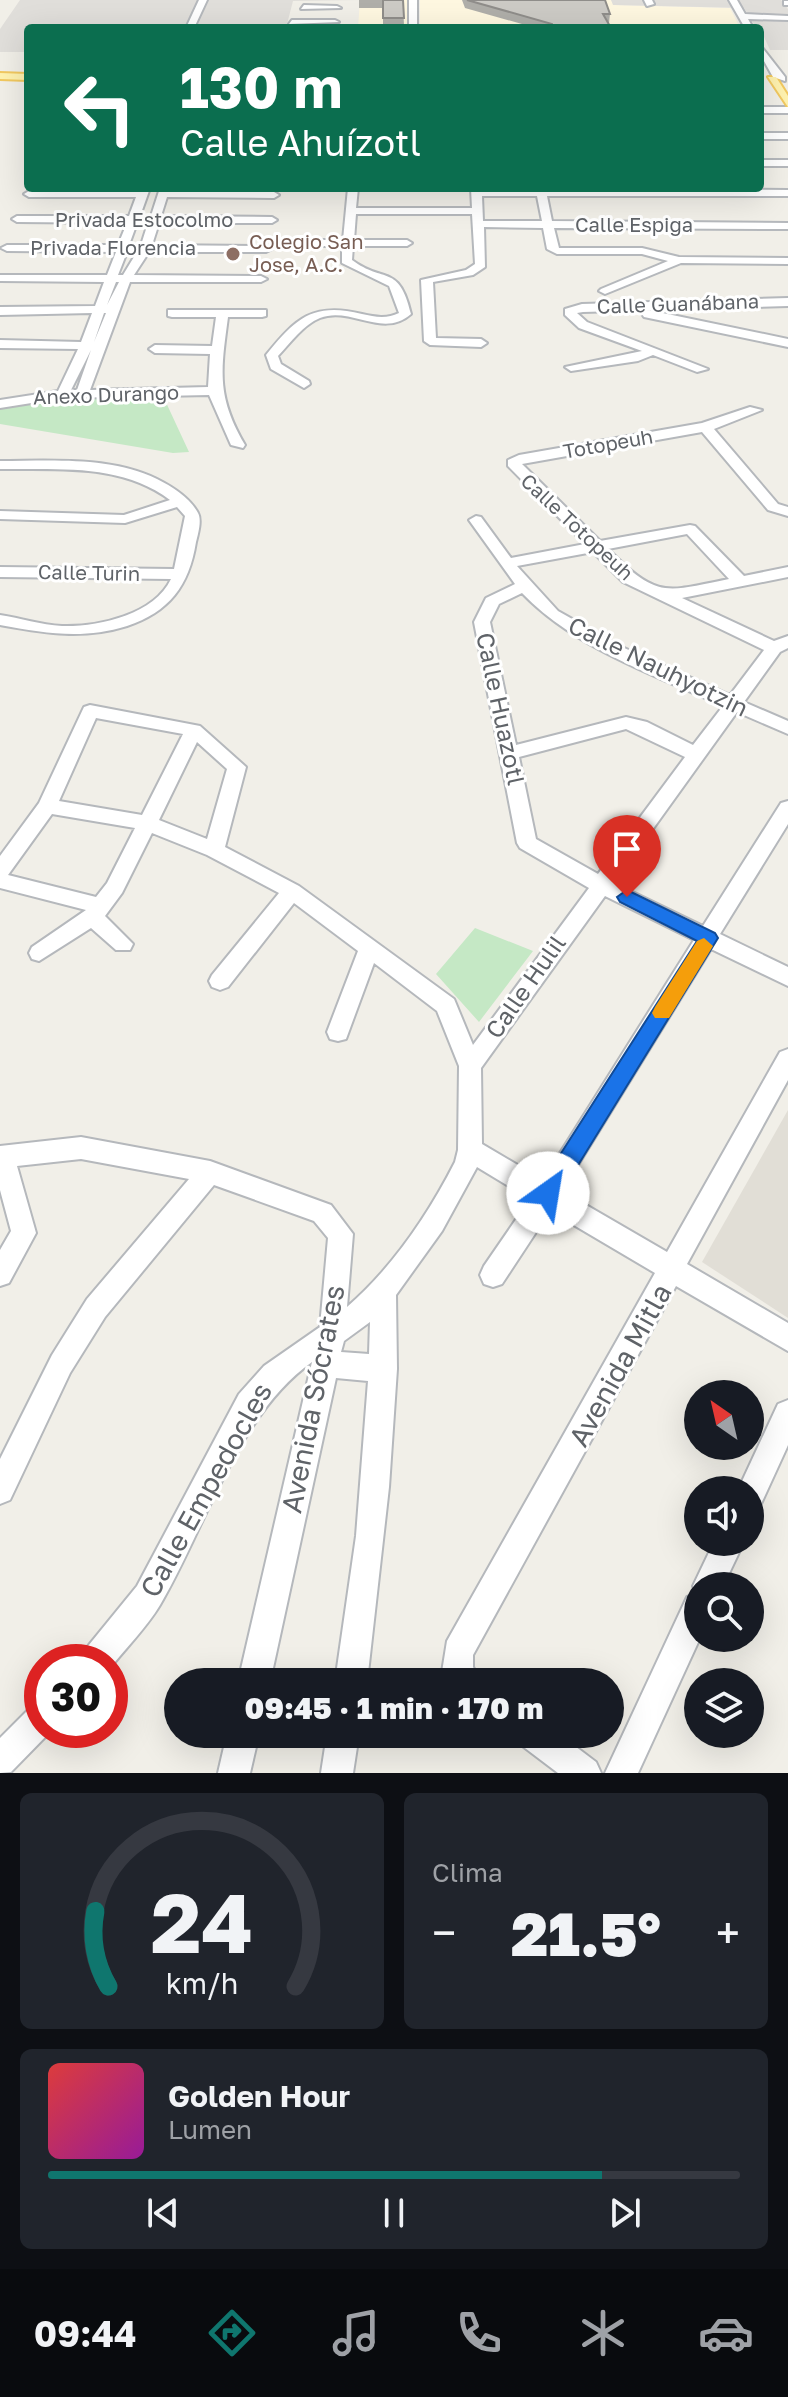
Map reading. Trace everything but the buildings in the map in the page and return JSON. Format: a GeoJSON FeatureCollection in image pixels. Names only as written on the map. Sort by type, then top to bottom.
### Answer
{"type":"FeatureCollection","features":[{"type":"Feature","properties":{"kind":"main road"},"geometry":{"type":"LineString","coordinates":[[0,79],[24,79]]}},
{"type":"Feature","properties":{"kind":"main road"},"geometry":{"type":"LineString","coordinates":[[778,81],[788,104]]}},
{"type":"Feature","properties":{"kind":"street"},"geometry":{"type":"LineString","coordinates":[[192,24],[203,0]]}},
{"type":"Feature","properties":{"kind":"street"},"geometry":{"type":"LineString","coordinates":[[413,0],[413,24]]}},
{"type":"Feature","properties":{"kind":"street"},"geometry":{"type":"LineString","coordinates":[[733,0],[747,24]]}},
{"type":"Feature","properties":{"kind":"street"},"geometry":{"type":"LineString","coordinates":[[304,7],[338,6],[334,24]]}},
{"type":"Feature","properties":{"kind":"street"},"geometry":{"type":"LineString","coordinates":[[742,16],[788,18]]}},
{"type":"Feature","properties":{"kind":"street"},"geometry":{"type":"LineString","coordinates":[[292,22],[320,24]]}},
{"type":"Feature","properties":{"kind":"street"},"geometry":{"type":"LineString","coordinates":[[764,55],[778,81]]}},
{"type":"Feature","properties":{"kind":"street"},"geometry":{"type":"LineString","coordinates":[[764,110],[788,110]]}},
{"type":"Feature","properties":{"kind":"street"},"geometry":{"type":"LineString","coordinates":[[764,136],[788,136]]}},
{"type":"Feature","properties":{"kind":"street"},"geometry":{"type":"LineString","coordinates":[[764,163],[788,163]]}},
{"type":"Feature","properties":{"kind":"street"},"geometry":{"type":"LineString","coordinates":[[29,194],[106,192]]}},
{"type":"Feature","properties":{"kind":"street"},"geometry":{"type":"LineString","coordinates":[[63,394],[86,346],[144,192]]}},
{"type":"Feature","properties":{"kind":"street"},"geometry":{"type":"LineString","coordinates":[[82,393],[127,278],[146,247],[164,192]]}},
{"type":"Feature","properties":{"kind":"street"},"geometry":{"type":"LineString","coordinates":[[192,192],[274,195]]}},
{"type":"Feature","properties":{"kind":"street"},"geometry":{"type":"LineString","coordinates":[[304,384],[275,366],[272,355],[311,317],[322,313],[349,312],[388,322],[405,314],[397,287],[385,279],[352,267],[346,261],[353,192]]}},
{"type":"Feature","properties":{"kind":"street"},"geometry":{"type":"LineString","coordinates":[[476,192],[481,265],[469,273],[427,280],[430,341],[481,343]]}},
{"type":"Feature","properties":{"kind":"street"},"geometry":{"type":"LineString","coordinates":[[541,192],[547,224],[557,251],[642,251],[679,260],[788,261]]}},
{"type":"Feature","properties":{"kind":"street"},"geometry":{"type":"LineString","coordinates":[[741,192],[788,193]]}},
{"type":"Feature","properties":{"kind":"street","name":"Calle Espiga"},"geometry":{"type":"LineString","coordinates":[[351,211],[479,217],[547,224],[788,226]]}},
{"type":"Feature","properties":{"kind":"street","name":"Privada Estocolmo"},"geometry":{"type":"LineString","coordinates":[[17,219],[272,220]]}},
{"type":"Feature","properties":{"kind":"street"},"geometry":{"type":"LineString","coordinates":[[293,243],[407,243]]}},
{"type":"Feature","properties":{"kind":"street","name":"Privada Florencia"},"geometry":{"type":"LineString","coordinates":[[7,248],[266,249]]}},
{"type":"Feature","properties":{"kind":"street"},"geometry":{"type":"LineString","coordinates":[[605,291],[679,260]]}},
{"type":"Feature","properties":{"kind":"street"},"geometry":{"type":"LineString","coordinates":[[0,278],[261,279]]}},
{"type":"Feature","properties":{"kind":"street","name":"Calle Guanábana"},"geometry":{"type":"LineString","coordinates":[[702,369],[583,325],[569,316],[573,309],[601,307],[788,302]]}},
{"type":"Feature","properties":{"kind":"street"},"geometry":{"type":"LineString","coordinates":[[601,307],[678,319],[788,343]]}},
{"type":"Feature","properties":{"kind":"street"},"geometry":{"type":"LineString","coordinates":[[0,311],[115,309]]}},
{"type":"Feature","properties":{"kind":"street"},"geometry":{"type":"LineString","coordinates":[[172,313],[262,313]]}},
{"type":"Feature","properties":{"kind":"street"},"geometry":{"type":"LineString","coordinates":[[223,313],[212,391],[221,418],[238,445]]}},
{"type":"Feature","properties":{"kind":"street"},"geometry":{"type":"LineString","coordinates":[[0,360],[6,344],[101,346]]}},
{"type":"Feature","properties":{"kind":"street"},"geometry":{"type":"LineString","coordinates":[[155,349],[218,350]]}},
{"type":"Feature","properties":{"kind":"street","name":"Calle Guanábana"},"geometry":{"type":"LineString","coordinates":[[571,367],[653,351]]}},
{"type":"Feature","properties":{"kind":"street","name":"Anexo Durango"},"geometry":{"type":"LineString","coordinates":[[0,404],[63,394],[212,391]]}},
{"type":"Feature","properties":{"kind":"street","name":"Totopeuh"},"geometry":{"type":"LineString","coordinates":[[513,463],[519,459],[705,427],[755,410]]}},
{"type":"Feature","properties":{"kind":"street"},"geometry":{"type":"LineString","coordinates":[[705,427],[773,507],[788,512]]}},
{"type":"Feature","properties":{"kind":"street","name":"Calle Totopeuh"},"geometry":{"type":"LineString","coordinates":[[513,463],[599,546],[621,573],[664,597],[781,644]]}},
{"type":"Feature","properties":{"kind":"street"},"geometry":{"type":"LineString","coordinates":[[0,465],[127,471],[161,485],[182,501],[192,515],[190,542],[173,591],[153,607],[81,630],[61,631],[0,620]]}},
{"type":"Feature","properties":{"kind":"street"},"geometry":{"type":"LineString","coordinates":[[0,515],[125,519],[143,516],[182,501]]}},
{"type":"Feature","properties":{"kind":"street","name":"Calle Nauhyotzin"},"geometry":{"type":"LineString","coordinates":[[476,520],[524,586],[558,619],[616,651],[788,728]]}},
{"type":"Feature","properties":{"kind":"street"},"geometry":{"type":"LineString","coordinates":[[509,563],[694,529],[740,581]]}},
{"type":"Feature","properties":{"kind":"street","name":"Calle Turin"},"geometry":{"type":"LineString","coordinates":[[0,572],[178,574]]}},
{"type":"Feature","properties":{"kind":"street"},"geometry":{"type":"LineString","coordinates":[[664,597],[788,572]]}},
{"type":"Feature","properties":{"kind":"street","name":"Calle Huazotl"},"geometry":{"type":"LineString","coordinates":[[524,586],[492,601],[482,622],[525,838],[535,850],[599,884]]}},
{"type":"Feature","properties":{"kind":"street","name":"Calle Hulil"},"geometry":{"type":"LineString","coordinates":[[470,1066],[599,884],[781,644]]}},
{"type":"Feature","properties":{"kind":"street"},"geometry":{"type":"LineString","coordinates":[[0,871],[47,806],[90,711],[194,730],[237,767],[214,850]]}},
{"type":"Feature","properties":{"kind":"street"},"geometry":{"type":"LineString","coordinates":[[509,753],[626,723],[641,726],[695,754]]}},
{"type":"Feature","properties":{"kind":"street"},"geometry":{"type":"LineString","coordinates":[[39,953],[97,912],[115,888],[194,730]]}},
{"type":"Feature","properties":{"kind":"street"},"geometry":{"type":"LineString","coordinates":[[47,806],[147,823],[214,850],[292,891],[370,946],[446,1005],[470,1066],[470,1150],[548,1193],[788,1338]]}},
{"type":"Feature","properties":{"kind":"street"},"geometry":{"type":"LineString","coordinates":[[493,1275],[548,1193],[788,808]]}},
{"type":"Feature","properties":{"kind":"street"},"geometry":{"type":"LineString","coordinates":[[0,880],[97,912],[123,944]]}},
{"type":"Feature","properties":{"kind":"street"},"geometry":{"type":"LineString","coordinates":[[599,884],[788,977]]}},
{"type":"Feature","properties":{"kind":"street"},"geometry":{"type":"LineString","coordinates":[[220,981],[292,891]]}},
{"type":"Feature","properties":{"kind":"street"},"geometry":{"type":"LineString","coordinates":[[338,1032],[370,946]]}},
{"type":"Feature","properties":{"kind":"street","name":"Avenida Mitla"},"geometry":{"type":"LineString","coordinates":[[460,1668],[458,1652],[788,1059]]}},
{"type":"Feature","properties":{"kind":"street","name":"Avenida Sócrates"},"geometry":{"type":"LineString","coordinates":[[1,1157],[81,1148],[210,1172],[322,1213],[341,1234],[332,1335],[257,1668]]}},
{"type":"Feature","properties":{"kind":"street","name":"Calle Empedocles"},"geometry":{"type":"LineString","coordinates":[[110,1644],[148,1597],[249,1404],[268,1376],[332,1335],[383,1292],[460,1177],[470,1150]]}},
{"type":"Feature","properties":{"kind":"street"},"geometry":{"type":"LineString","coordinates":[[0,1274],[24,1233],[1,1157]]}},
{"type":"Feature","properties":{"kind":"street"},"geometry":{"type":"LineString","coordinates":[[0,1490],[61,1364],[96,1308],[210,1172]]}},
{"type":"Feature","properties":{"kind":"street"},"geometry":{"type":"LineString","coordinates":[[353,1668],[363,1604],[384,1369],[383,1292]]}},
{"type":"Feature","properties":{"kind":"street"},"geometry":{"type":"LineString","coordinates":[[325,1364],[384,1369]]}},
{"type":"Feature","properties":{"kind":"street"},"geometry":{"type":"LineString","coordinates":[[759,1476],[788,1414]]}},
{"type":"Feature","properties":{"kind":"street"},"geometry":{"type":"LineString","coordinates":[[621,1773],[684,1638]]}},
{"type":"Feature","properties":{"kind":"street"},"geometry":{"type":"LineString","coordinates":[[0,1761],[24,1736]]}},
{"type":"Feature","properties":{"kind":"street"},"geometry":{"type":"LineString","coordinates":[[234,1773],[240,1748]]}},
{"type":"Feature","properties":{"kind":"street"},"geometry":{"type":"LineString","coordinates":[[337,1773],[341,1748]]}},
{"type":"Feature","properties":{"kind":"street"},"geometry":{"type":"LineString","coordinates":[[551,1748],[585,1773]]}},
{"type":"Feature","properties":{"kind":"shaded area"},"geometry":{"type":"Polygon","coordinates":[[[20,0],[360,0],[293,1],[287,24],[24,24],[24,52],[0,52],[0,29],[20,0]]]}},
{"type":"Feature","properties":{"kind":"shaded area"},"geometry":{"type":"Polygon","coordinates":[[[360,0],[407,0],[407,24],[358,24],[360,0]]]}},
{"type":"Feature","properties":{"kind":"shaded area"},"geometry":{"type":"Polygon","coordinates":[[[420,0],[611,0],[614,5],[730,8],[738,24],[420,24],[420,0]]]}},
{"type":"Feature","properties":{"kind":"shaded area"},"geometry":{"type":"Polygon","coordinates":[[[611,0],[781,0],[788,9],[788,50],[770,50],[764,37],[764,24],[754,24],[744,8],[613,5],[611,0]]]}},
{"type":"Feature","properties":{"kind":"shaded area"},"geometry":{"type":"Polygon","coordinates":[[[788,1110],[788,1318],[702,1262],[788,1110]]]}},
{"type":"Feature","properties":{"kind":"green space"},"geometry":{"type":"Polygon","coordinates":[[[163,396],[189,452],[173,453],[0,424],[0,409],[20,404],[81,397],[163,396]]]}},
{"type":"Feature","properties":{"kind":"green space"},"geometry":{"type":"Polygon","coordinates":[[[475,928],[533,951],[479,1022],[436,974],[475,928]]]}},
{"type":"Feature","properties":{"kind":"slow traffic"},"geometry":{"type":"LineString","coordinates":[[662,1013],[704,946]]}},
{"type":"Feature","properties":{"kind":"place","name":"Colegio San Jose, A.C."},"geometry":{"type":"Point","coordinates":[233,254]}},
{"type":"Feature","properties":{"kind":"route"},"geometry":{"type":"LineString","coordinates":[[548,1193],[709,938],[627,897]]}}]}
